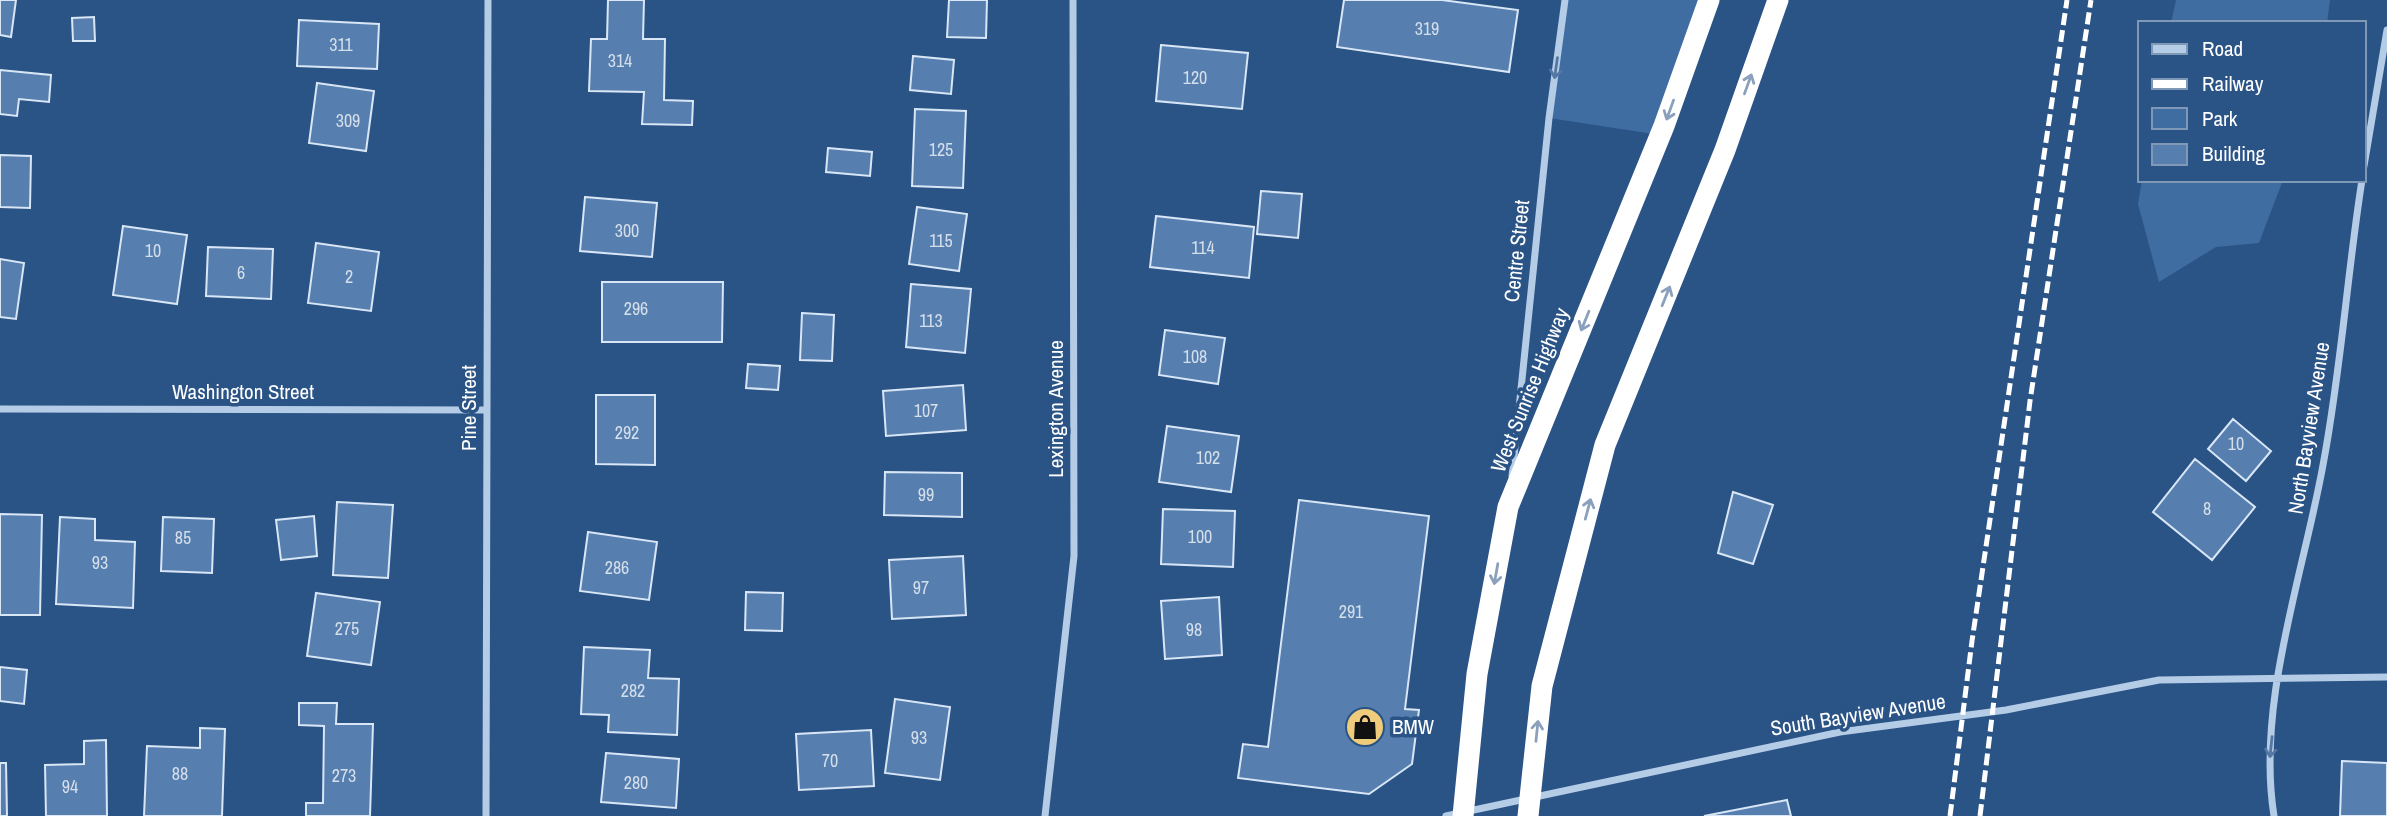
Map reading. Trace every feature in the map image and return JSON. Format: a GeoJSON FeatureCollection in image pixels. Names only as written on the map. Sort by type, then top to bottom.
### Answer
{"type":"FeatureCollection","features":[{"type":"Feature","properties":{"kind":"highway","name":"West Sunrise Highway"},"geometry":{"type":"LineString","coordinates":[[1457,815],[1477,674],[1508,507],[1664,126],[1709,0]]}},
{"type":"Feature","properties":{"kind":"highway"},"geometry":{"type":"LineString","coordinates":[[1530,807],[1542,686],[1605,445],[1725,150],[1778,0]]}},
{"type":"Feature","properties":{"kind":"street","name":"Pine Street"},"geometry":{"type":"LineString","coordinates":[[486,816],[488,0]]}},
{"type":"Feature","properties":{"kind":"street","name":"Lexington Avenue"},"geometry":{"type":"LineString","coordinates":[[1045,816],[1074,556],[1073,0]]}},
{"type":"Feature","properties":{"kind":"street","name":"Centre Street"},"geometry":{"type":"LineString","coordinates":[[1508,507],[1547,131],[1565,0]]}},
{"type":"Feature","properties":{"kind":"street"},"geometry":{"type":"LineString","coordinates":[[2366,154],[2387,30]]}},
{"type":"Feature","properties":{"kind":"street","name":"North Bayview Avenue"},"geometry":{"type":"LineString","coordinates":[[2274,816],[2268,777],[2279,679],[2324,463],[2362,182]]}},
{"type":"Feature","properties":{"kind":"street","name":"Washington Street"},"geometry":{"type":"LineString","coordinates":[[0,409],[486,410]]}},
{"type":"Feature","properties":{"kind":"street","name":"South Bayview Avenue"},"geometry":{"type":"LineString","coordinates":[[1457,815],[1530,807],[1840,732],[2006,710],[2159,680],[2387,677]]}},
{"type":"Feature","properties":{"kind":"green space"},"geometry":{"type":"Polygon","coordinates":[[[1565,0],[1706,0],[1660,135],[1549,118],[1565,0]]]}},
{"type":"Feature","properties":{"kind":"green space"},"geometry":{"type":"Polygon","coordinates":[[[2176,0],[2330,0],[2327,21],[2171,21],[2176,0]]]}},
{"type":"Feature","properties":{"kind":"green space"},"geometry":{"type":"Polygon","coordinates":[[[2142,182],[2282,182],[2259,243],[2216,247],[2159,282],[2138,204],[2142,182]]]}},
{"type":"Feature","properties":{"kind":"building"},"geometry":{"type":"Polygon","coordinates":[[[0,0],[16,0],[11,37],[0,35],[0,0]]]}},
{"type":"Feature","properties":{"kind":"building"},"geometry":{"type":"Polygon","coordinates":[[[608,0],[644,0],[643,39],[665,39],[664,100],[693,101],[692,125],[642,124],[644,92],[589,91],[591,39],[607,39],[608,0]]]}},
{"type":"Feature","properties":{"kind":"building"},"geometry":{"type":"Polygon","coordinates":[[[949,0],[987,0],[986,38],[947,37],[949,0]]]}},
{"type":"Feature","properties":{"kind":"building"},"geometry":{"type":"Polygon","coordinates":[[[1344,0],[1442,0],[1518,10],[1509,72],[1337,47],[1344,0]]]}},
{"type":"Feature","properties":{"kind":"building"},"geometry":{"type":"Polygon","coordinates":[[[94,17],[95,41],[73,41],[72,18],[94,17]]]}},
{"type":"Feature","properties":{"kind":"building"},"geometry":{"type":"Polygon","coordinates":[[[299,20],[379,24],[377,69],[297,66],[299,20]]]}},
{"type":"Feature","properties":{"kind":"building"},"geometry":{"type":"Polygon","coordinates":[[[1161,45],[1248,53],[1242,109],[1156,101],[1161,45]]]}},
{"type":"Feature","properties":{"kind":"building"},"geometry":{"type":"Polygon","coordinates":[[[913,56],[954,60],[951,94],[910,90],[913,56]]]}},
{"type":"Feature","properties":{"kind":"building"},"geometry":{"type":"Polygon","coordinates":[[[0,70],[51,75],[49,102],[19,99],[17,116],[0,114],[0,70]]]}},
{"type":"Feature","properties":{"kind":"building"},"geometry":{"type":"Polygon","coordinates":[[[317,83],[374,91],[366,151],[309,143],[317,83]]]}},
{"type":"Feature","properties":{"kind":"building"},"geometry":{"type":"Polygon","coordinates":[[[915,109],[966,111],[963,188],[912,186],[915,109]]]}},
{"type":"Feature","properties":{"kind":"building"},"geometry":{"type":"Polygon","coordinates":[[[828,148],[872,152],[870,176],[826,172],[828,148]]]}},
{"type":"Feature","properties":{"kind":"building"},"geometry":{"type":"Polygon","coordinates":[[[0,155],[31,156],[30,208],[0,207],[0,155]]]}},
{"type":"Feature","properties":{"kind":"building"},"geometry":{"type":"Polygon","coordinates":[[[1261,191],[1302,194],[1298,238],[1257,234],[1261,191]]]}},
{"type":"Feature","properties":{"kind":"building"},"geometry":{"type":"Polygon","coordinates":[[[585,197],[657,203],[652,257],[580,251],[585,197]]]}},
{"type":"Feature","properties":{"kind":"building"},"geometry":{"type":"Polygon","coordinates":[[[917,207],[967,214],[959,271],[909,264],[917,207]]]}},
{"type":"Feature","properties":{"kind":"building"},"geometry":{"type":"Polygon","coordinates":[[[1156,216],[1254,227],[1249,278],[1150,267],[1156,216]]]}},
{"type":"Feature","properties":{"kind":"building"},"geometry":{"type":"Polygon","coordinates":[[[123,226],[187,235],[177,304],[113,295],[123,226]]]}},
{"type":"Feature","properties":{"kind":"building"},"geometry":{"type":"Polygon","coordinates":[[[316,243],[379,252],[371,311],[308,303],[316,243]]]}},
{"type":"Feature","properties":{"kind":"building"},"geometry":{"type":"Polygon","coordinates":[[[208,247],[273,249],[271,299],[206,296],[208,247]]]}},
{"type":"Feature","properties":{"kind":"building"},"geometry":{"type":"Polygon","coordinates":[[[0,259],[24,263],[16,319],[0,317],[0,259]]]}},
{"type":"Feature","properties":{"kind":"building"},"geometry":{"type":"Polygon","coordinates":[[[602,282],[723,282],[722,342],[602,342],[602,282]]]}},
{"type":"Feature","properties":{"kind":"building"},"geometry":{"type":"Polygon","coordinates":[[[911,284],[971,289],[965,353],[906,347],[911,284]]]}},
{"type":"Feature","properties":{"kind":"building"},"geometry":{"type":"Polygon","coordinates":[[[802,313],[834,315],[832,361],[800,360],[802,313]]]}},
{"type":"Feature","properties":{"kind":"building"},"geometry":{"type":"Polygon","coordinates":[[[1165,330],[1225,338],[1218,384],[1159,375],[1165,330]]]}},
{"type":"Feature","properties":{"kind":"building"},"geometry":{"type":"Polygon","coordinates":[[[748,364],[780,366],[778,390],[746,388],[748,364]]]}},
{"type":"Feature","properties":{"kind":"building"},"geometry":{"type":"Polygon","coordinates":[[[963,385],[966,430],[886,436],[883,391],[963,385]]]}},
{"type":"Feature","properties":{"kind":"building"},"geometry":{"type":"Polygon","coordinates":[[[596,395],[655,395],[655,465],[596,464],[596,395]]]}},
{"type":"Feature","properties":{"kind":"building"},"geometry":{"type":"Polygon","coordinates":[[[2233,419],[2271,451],[2246,481],[2208,449],[2233,419]]]}},
{"type":"Feature","properties":{"kind":"building"},"geometry":{"type":"Polygon","coordinates":[[[1167,426],[1239,436],[1231,492],[1159,482],[1167,426]]]}},
{"type":"Feature","properties":{"kind":"building"},"geometry":{"type":"Polygon","coordinates":[[[2195,459],[2255,507],[2212,560],[2153,512],[2195,459]]]}},
{"type":"Feature","properties":{"kind":"building"},"geometry":{"type":"Polygon","coordinates":[[[885,472],[962,473],[962,517],[884,515],[885,472]]]}},
{"type":"Feature","properties":{"kind":"building"},"geometry":{"type":"Polygon","coordinates":[[[1733,492],[1773,505],[1753,564],[1718,553],[1733,492]]]}},
{"type":"Feature","properties":{"kind":"building"},"geometry":{"type":"Polygon","coordinates":[[[1299,500],[1429,516],[1405,709],[1419,710],[1412,764],[1369,794],[1238,778],[1243,744],[1268,747],[1299,500]]]}},
{"type":"Feature","properties":{"kind":"building"},"geometry":{"type":"Polygon","coordinates":[[[337,502],[393,505],[388,578],[333,575],[337,502]]]}},
{"type":"Feature","properties":{"kind":"building"},"geometry":{"type":"Polygon","coordinates":[[[1163,509],[1235,511],[1233,567],[1161,564],[1163,509]]]}},
{"type":"Feature","properties":{"kind":"building"},"geometry":{"type":"Polygon","coordinates":[[[0,514],[42,515],[40,615],[0,615],[0,514]]]}},
{"type":"Feature","properties":{"kind":"building"},"geometry":{"type":"Polygon","coordinates":[[[314,516],[317,556],[281,560],[276,520],[314,516]]]}},
{"type":"Feature","properties":{"kind":"building"},"geometry":{"type":"Polygon","coordinates":[[[60,517],[95,519],[95,540],[135,542],[133,608],[56,604],[60,517]]]}},
{"type":"Feature","properties":{"kind":"building"},"geometry":{"type":"Polygon","coordinates":[[[163,517],[214,519],[212,573],[161,571],[163,517]]]}},
{"type":"Feature","properties":{"kind":"building"},"geometry":{"type":"Polygon","coordinates":[[[588,532],[657,542],[649,600],[580,591],[588,532]]]}},
{"type":"Feature","properties":{"kind":"building"},"geometry":{"type":"Polygon","coordinates":[[[963,556],[966,615],[892,619],[889,560],[963,556]]]}},
{"type":"Feature","properties":{"kind":"building"},"geometry":{"type":"Polygon","coordinates":[[[746,592],[783,593],[782,631],[745,630],[746,592]]]}},
{"type":"Feature","properties":{"kind":"building"},"geometry":{"type":"Polygon","coordinates":[[[316,593],[380,602],[371,665],[307,656],[316,593]]]}},
{"type":"Feature","properties":{"kind":"building"},"geometry":{"type":"Polygon","coordinates":[[[1219,597],[1222,655],[1165,659],[1161,601],[1219,597]]]}},
{"type":"Feature","properties":{"kind":"building"},"geometry":{"type":"Polygon","coordinates":[[[584,647],[650,650],[648,678],[679,679],[677,735],[608,732],[609,715],[581,714],[584,647]]]}},
{"type":"Feature","properties":{"kind":"building"},"geometry":{"type":"Polygon","coordinates":[[[0,667],[27,670],[24,704],[0,701],[0,667]]]}},
{"type":"Feature","properties":{"kind":"building"},"geometry":{"type":"Polygon","coordinates":[[[895,699],[950,707],[940,780],[885,773],[895,699]]]}},
{"type":"Feature","properties":{"kind":"building"},"geometry":{"type":"Polygon","coordinates":[[[299,703],[337,703],[336,724],[373,724],[370,816],[306,816],[306,803],[323,803],[324,726],[299,725],[299,703]]]}},
{"type":"Feature","properties":{"kind":"building"},"geometry":{"type":"Polygon","coordinates":[[[200,728],[225,729],[222,816],[144,816],[147,746],[200,748],[200,728]]]}},
{"type":"Feature","properties":{"kind":"building"},"geometry":{"type":"Polygon","coordinates":[[[871,730],[874,786],[799,790],[796,734],[871,730]]]}},
{"type":"Feature","properties":{"kind":"building"},"geometry":{"type":"Polygon","coordinates":[[[106,740],[107,816],[46,816],[45,765],[84,764],[84,741],[106,740]]]}},
{"type":"Feature","properties":{"kind":"building"},"geometry":{"type":"Polygon","coordinates":[[[606,753],[679,759],[676,808],[601,802],[606,753]]]}},
{"type":"Feature","properties":{"kind":"building"},"geometry":{"type":"Polygon","coordinates":[[[2342,761],[2387,763],[2387,816],[2340,816],[2342,761]]]}},
{"type":"Feature","properties":{"kind":"building"},"geometry":{"type":"Polygon","coordinates":[[[0,763],[6,763],[7,816],[0,816],[0,763]]]}},
{"type":"Feature","properties":{"kind":"building"},"geometry":{"type":"Polygon","coordinates":[[[1787,800],[1791,816],[1704,816],[1787,800]]]}},
{"type":"Feature","properties":{"kind":"railway"},"geometry":{"type":"LineString","coordinates":[[1950,816],[1972,641],[2067,0]]}},
{"type":"Feature","properties":{"kind":"railway"},"geometry":{"type":"LineString","coordinates":[[1980,816],[2030,401],[2091,0]]}},
{"type":"Feature","properties":{"kind":"place","name":"BMW"},"geometry":{"type":"Point","coordinates":[1365,727]}}]}
